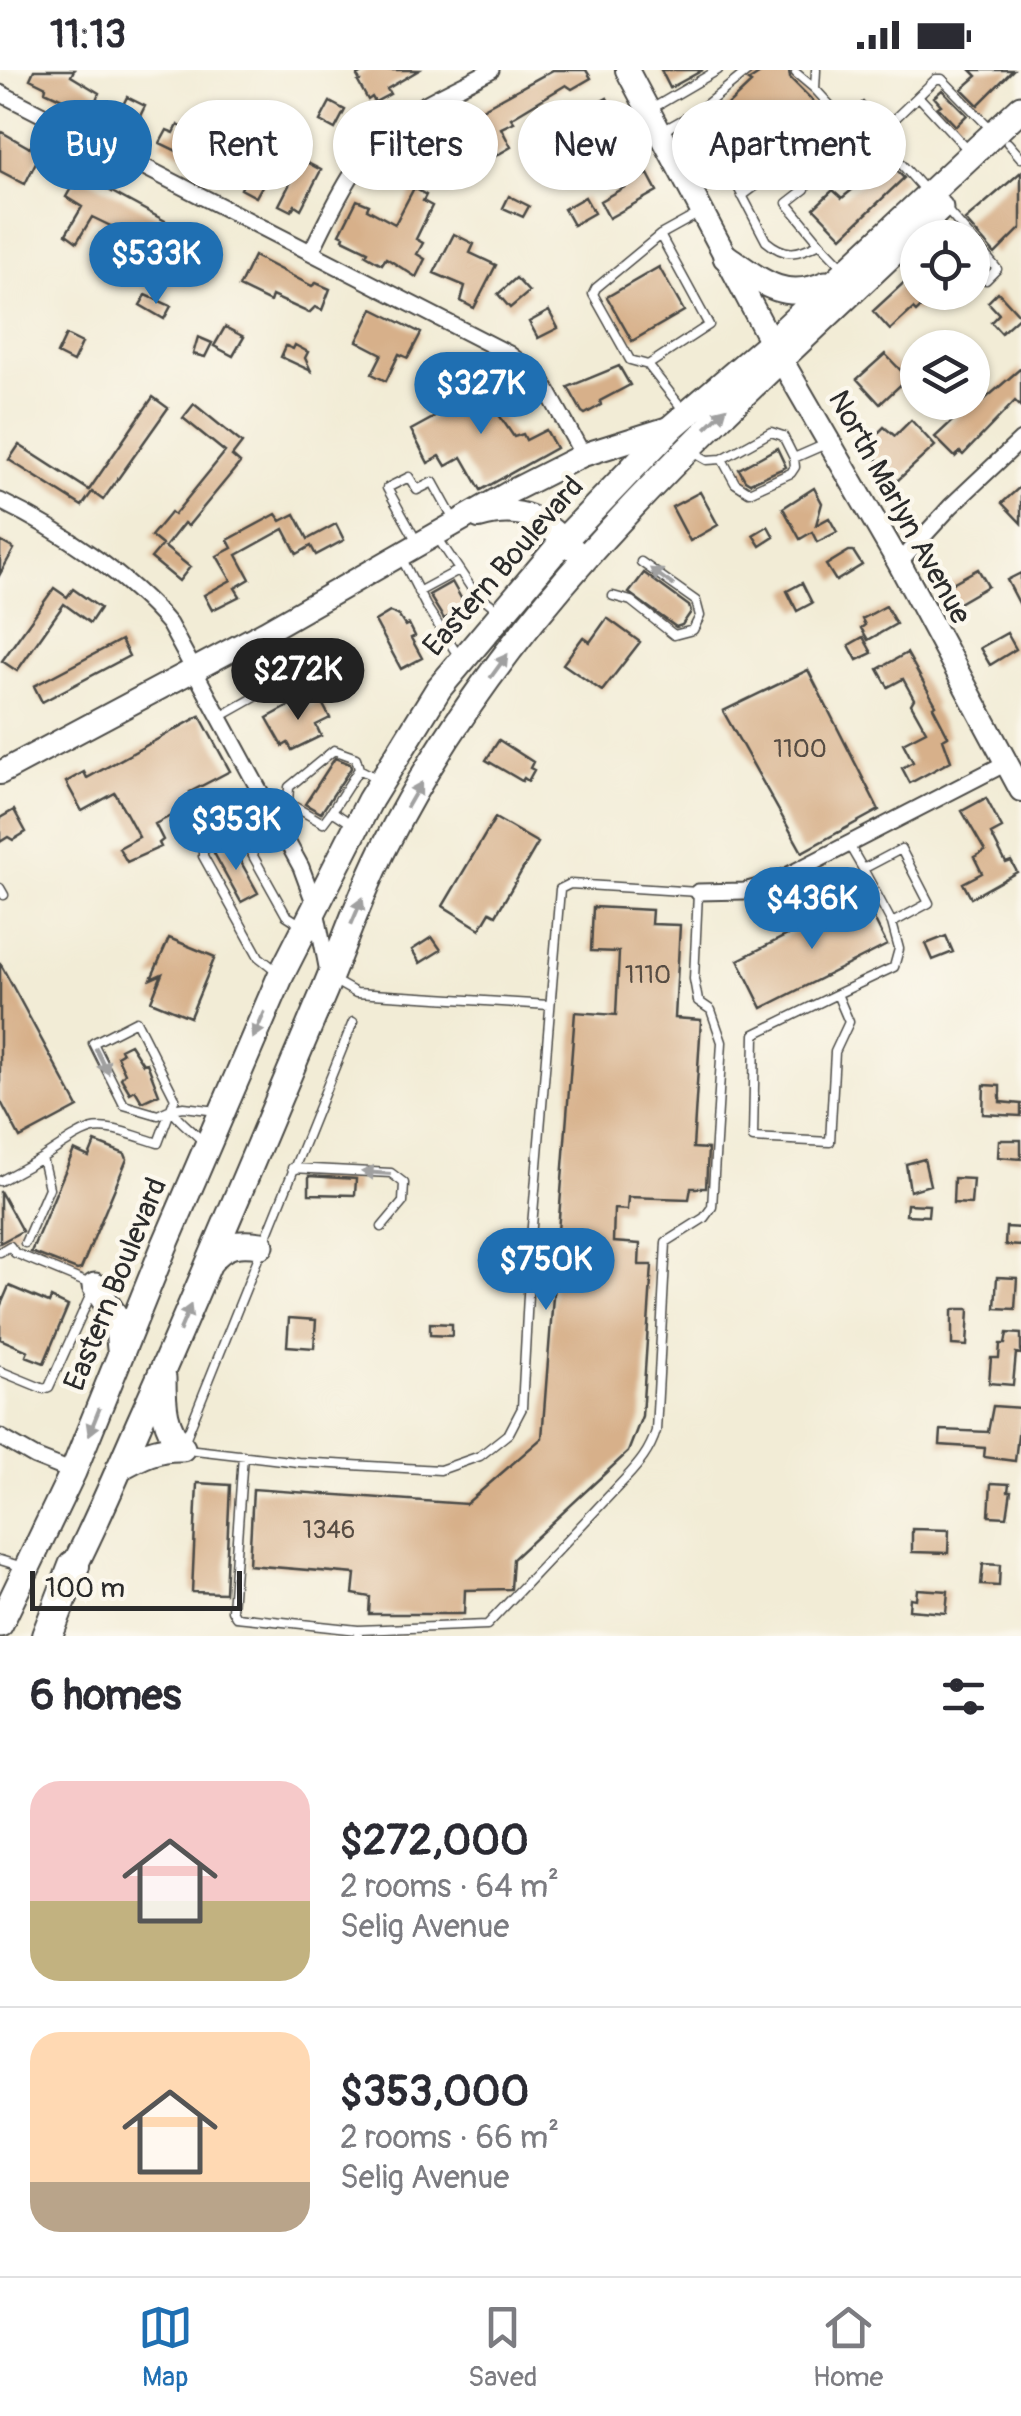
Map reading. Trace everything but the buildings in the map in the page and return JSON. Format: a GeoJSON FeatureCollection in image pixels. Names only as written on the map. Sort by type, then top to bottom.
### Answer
{"type":"FeatureCollection","features":[{"type":"Feature","properties":{"kind":"highway"},"geometry":{"type":"LineString","coordinates":[[48,1636],[74,1566]]}},
{"type":"Feature","properties":{"kind":"main road","name":"Eastern Boulevard"},"geometry":{"type":"LineString","coordinates":[[777,350],[843,275],[1011,141],[1021,108]]}},
{"type":"Feature","properties":{"kind":"main road","name":"Eastern Boulevard"},"geometry":{"type":"LineString","coordinates":[[0,1624],[73,1472],[281,974],[356,827],[371,775],[564,540],[682,430],[777,350],[936,200],[972,154],[1011,141]]}},
{"type":"Feature","properties":{"kind":"main road"},"geometry":{"type":"LineString","coordinates":[[726,257],[758,279],[796,294],[843,275]]}},
{"type":"Feature","properties":{"kind":"main road","name":"Eastern Boulevard"},"geometry":{"type":"LineString","coordinates":[[35,1636],[74,1566],[163,1370],[385,844],[454,729],[511,649],[682,430]]}},
{"type":"Feature","properties":{"kind":"main road"},"geometry":{"type":"LineString","coordinates":[[207,1266],[219,1251],[232,1244],[261,1245]]}},
{"type":"Feature","properties":{"kind":"main road"},"geometry":{"type":"LineString","coordinates":[[95,1286],[129,1288],[156,1266]]}},
{"type":"Feature","properties":{"kind":"main road"},"geometry":{"type":"LineString","coordinates":[[95,1286],[117,1318],[121,1356]]}},
{"type":"Feature","properties":{"kind":"main road"},"geometry":{"type":"LineString","coordinates":[[163,1370],[164,1415],[170,1434],[182,1448]]}},
{"type":"Feature","properties":{"kind":"main road"},"geometry":{"type":"LineString","coordinates":[[119,1468],[147,1452],[182,1448]]}},
{"type":"Feature","properties":{"kind":"street"},"geometry":{"type":"LineString","coordinates":[[310,252],[380,137],[419,109],[491,70]]}},
{"type":"Feature","properties":{"kind":"street","name":"North Marlyn Avenue"},"geometry":{"type":"LineString","coordinates":[[627,70],[1021,790]]}},
{"type":"Feature","properties":{"kind":"street"},"geometry":{"type":"LineString","coordinates":[[0,94],[524,364],[550,391],[584,455]]}},
{"type":"Feature","properties":{"kind":"street"},"geometry":{"type":"LineString","coordinates":[[0,773],[243,644],[512,491],[584,455],[682,430]]}},
{"type":"Feature","properties":{"kind":"street"},"geometry":{"type":"LineString","coordinates":[[898,563],[1021,440]]}},
{"type":"Feature","properties":{"kind":"street"},"geometry":{"type":"LineString","coordinates":[[0,501],[54,530],[153,605],[169,624],[302,868],[309,916],[329,978]]}},
{"type":"Feature","properties":{"kind":"street"},"geometry":{"type":"LineString","coordinates":[[428,540],[513,511],[539,520],[584,558]]}},
{"type":"Feature","properties":{"kind":"street"},"geometry":{"type":"LineString","coordinates":[[698,892],[744,892],[773,883],[1006,763]]}},
{"type":"Feature","properties":{"kind":"street"},"geometry":{"type":"LineString","coordinates":[[0,1437],[73,1472]]}},
{"type":"Feature","properties":{"kind":"lane"},"geometry":{"type":"LineString","coordinates":[[654,121],[718,70]]}},
{"type":"Feature","properties":{"kind":"lane"},"geometry":{"type":"LineString","coordinates":[[711,100],[748,70]]}},
{"type":"Feature","properties":{"kind":"lane"},"geometry":{"type":"LineString","coordinates":[[816,70],[816,89]]}},
{"type":"Feature","properties":{"kind":"lane"},"geometry":{"type":"LineString","coordinates":[[796,73],[826,100]]}},
{"type":"Feature","properties":{"kind":"lane"},"geometry":{"type":"LineString","coordinates":[[955,220],[881,141],[883,130],[936,79],[942,79],[1011,141]]}},
{"type":"Feature","properties":{"kind":"lane"},"geometry":{"type":"LineString","coordinates":[[918,97],[972,154]]}},
{"type":"Feature","properties":{"kind":"lane"},"geometry":{"type":"LineString","coordinates":[[654,121],[672,117]]}},
{"type":"Feature","properties":{"kind":"lane"},"geometry":{"type":"LineString","coordinates":[[739,190],[766,241],[778,252],[794,255],[820,243]]}},
{"type":"Feature","properties":{"kind":"lane"},"geometry":{"type":"LineString","coordinates":[[742,196],[750,190]]}},
{"type":"Feature","properties":{"kind":"lane"},"geometry":{"type":"LineString","coordinates":[[803,190],[787,204],[843,275]]}},
{"type":"Feature","properties":{"kind":"lane"},"geometry":{"type":"LineString","coordinates":[[702,212],[660,235],[593,294],[630,360],[648,365],[682,430],[707,460],[722,458],[771,432],[783,436],[795,467],[749,492],[734,483],[722,458]]}},
{"type":"Feature","properties":{"kind":"lane"},"geometry":{"type":"LineString","coordinates":[[648,365],[709,325],[660,235]]}},
{"type":"Feature","properties":{"kind":"lane"},"geometry":{"type":"LineString","coordinates":[[794,458],[830,442]]}},
{"type":"Feature","properties":{"kind":"lane"},"geometry":{"type":"LineString","coordinates":[[462,661],[418,592],[428,540],[433,482],[417,490],[409,477],[388,488],[428,540],[472,589],[502,612]]}},
{"type":"Feature","properties":{"kind":"lane"},"geometry":{"type":"LineString","coordinates":[[612,596],[631,601],[674,634],[693,630],[700,616],[696,601],[641,562]]}},
{"type":"Feature","properties":{"kind":"lane"},"geometry":{"type":"LineString","coordinates":[[418,592],[457,571]]}},
{"type":"Feature","properties":{"kind":"lane"},"geometry":{"type":"LineString","coordinates":[[220,716],[268,690],[243,644]]}},
{"type":"Feature","properties":{"kind":"lane"},"geometry":{"type":"LineString","coordinates":[[334,750],[356,758],[371,775],[323,823],[288,804],[289,787],[334,750]]}},
{"type":"Feature","properties":{"kind":"lane"},"geometry":{"type":"LineString","coordinates":[[281,974],[259,957],[202,856],[203,850],[288,804]]}},
{"type":"Feature","properties":{"kind":"lane"},"geometry":{"type":"LineString","coordinates":[[332,811],[356,827]]}},
{"type":"Feature","properties":{"kind":"lane"},"geometry":{"type":"LineString","coordinates":[[238,829],[286,915],[309,916]]}},
{"type":"Feature","properties":{"kind":"lane"},"geometry":{"type":"LineString","coordinates":[[837,994],[849,1022],[835,1052],[830,1142],[753,1138],[755,1034],[837,994],[894,967],[900,949],[892,923],[849,845]]}},
{"type":"Feature","properties":{"kind":"lane"},"geometry":{"type":"LineString","coordinates":[[863,869],[901,850],[929,904],[892,923]]}},
{"type":"Feature","properties":{"kind":"lane"},"geometry":{"type":"LineString","coordinates":[[243,1456],[232,1610],[236,1617],[358,1633],[487,1626],[625,1479],[652,1444],[656,1431],[666,1242],[704,1218],[712,1206],[722,1042],[711,1010],[698,1001],[694,979],[698,892],[570,884],[560,889],[548,1005],[528,1268],[523,1396],[515,1426],[480,1456],[440,1470],[298,1462],[182,1448],[353,1022]]}},
{"type":"Feature","properties":{"kind":"lane"},"geometry":{"type":"LineString","coordinates":[[329,978],[356,993],[548,1005]]}},
{"type":"Feature","properties":{"kind":"lane"},"geometry":{"type":"LineString","coordinates":[[0,1181],[86,1128],[104,1126],[158,1143],[171,1109],[175,1098],[136,1021],[93,1042],[124,1104],[158,1115],[171,1109],[184,1107],[222,1111]]}},
{"type":"Feature","properties":{"kind":"lane"},"geometry":{"type":"LineString","coordinates":[[171,1109],[179,1122],[189,1126],[207,1147]]}},
{"type":"Feature","properties":{"kind":"lane"},"geometry":{"type":"LineString","coordinates":[[25,1242],[48,1188],[42,1158]]}},
{"type":"Feature","properties":{"kind":"lane"},"geometry":{"type":"LineString","coordinates":[[292,1168],[399,1176],[404,1183],[403,1202],[382,1227]]}},
{"type":"Feature","properties":{"kind":"lane"},"geometry":{"type":"LineString","coordinates":[[0,1252],[10,1246],[15,1253],[95,1286],[49,1387],[44,1389],[0,1371]]}},
{"type":"Feature","properties":{"kind":"lane"},"geometry":{"type":"LineString","coordinates":[[0,1560],[28,1569]]}}]}
